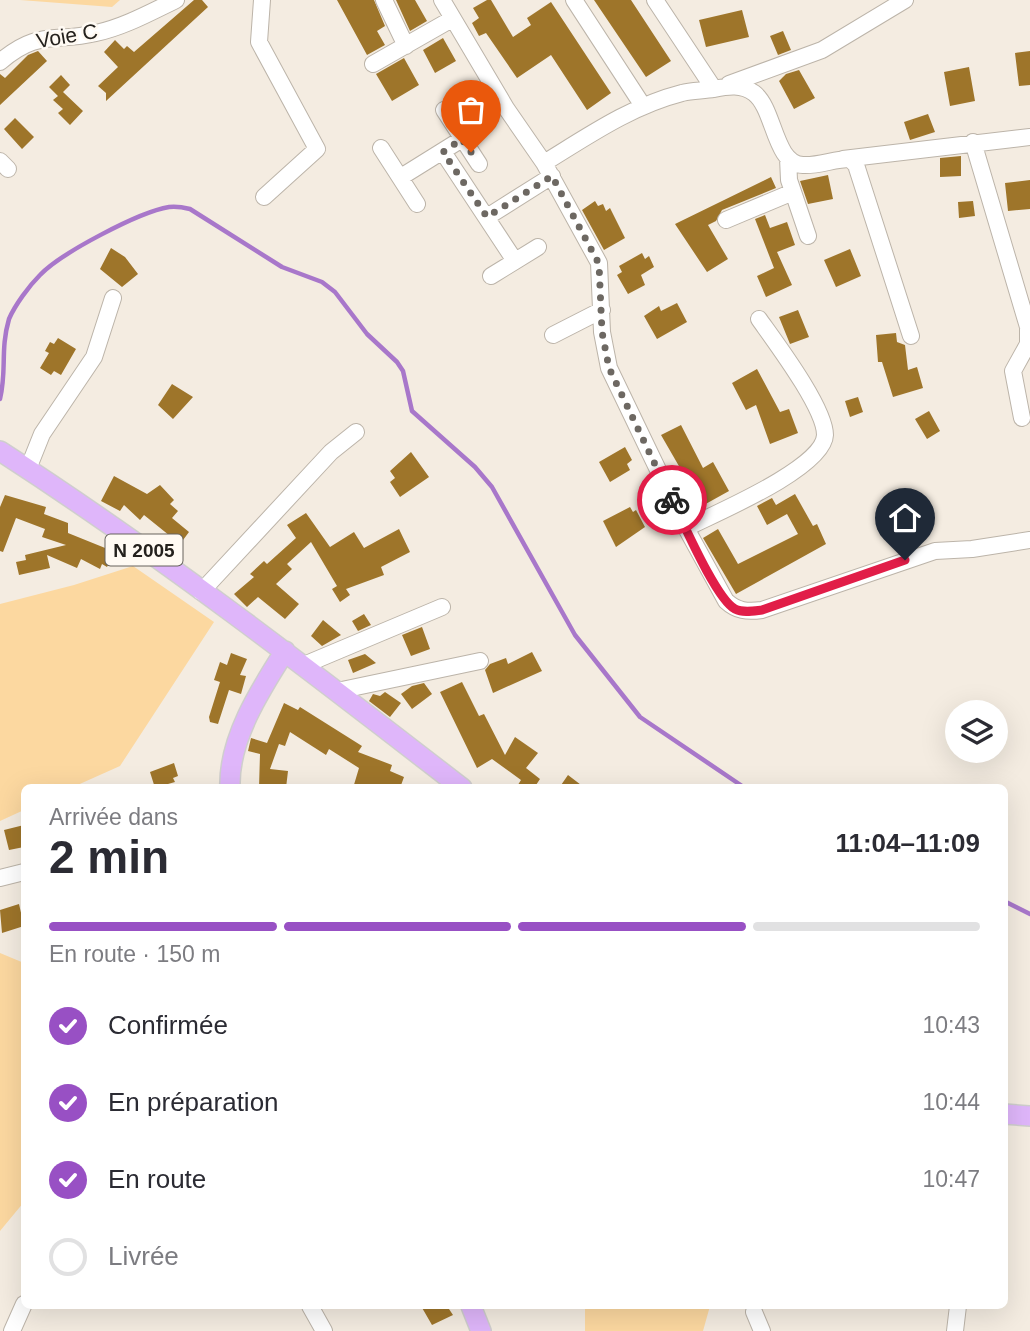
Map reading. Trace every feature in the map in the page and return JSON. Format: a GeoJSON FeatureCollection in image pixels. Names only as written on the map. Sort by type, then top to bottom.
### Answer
{"type":"FeatureCollection","features":[{"type":"Feature","properties":{"kind":"main road","name":"N 2005"},"geometry":{"type":"LineString","coordinates":[[0,452],[285,651],[457,784]]}},
{"type":"Feature","properties":{"kind":"main road"},"geometry":{"type":"LineString","coordinates":[[230,784],[231,762],[239,736],[285,651]]}},
{"type":"Feature","properties":{"kind":"main road"},"geometry":{"type":"LineString","coordinates":[[1008,1114],[1030,1116]]}},
{"type":"Feature","properties":{"kind":"main road"},"geometry":{"type":"LineString","coordinates":[[477,1309],[481,1331]]}},
{"type":"Feature","properties":{"kind":"street","name":"Voie C"},"geometry":{"type":"LineString","coordinates":[[0,62],[31,41],[48,36],[96,33],[176,0]]}},
{"type":"Feature","properties":{"kind":"street"},"geometry":{"type":"LineString","coordinates":[[262,0],[259,42],[278,82],[315,142],[316,151],[264,197]]}},
{"type":"Feature","properties":{"kind":"street"},"geometry":{"type":"LineString","coordinates":[[384,0],[406,46]]}},
{"type":"Feature","properties":{"kind":"street"},"geometry":{"type":"LineString","coordinates":[[442,0],[506,108],[548,170],[599,264],[602,332],[609,368],[686,528],[726,601],[735,609],[748,612],[762,610],[935,551],[985,548],[1030,540]]}},
{"type":"Feature","properties":{"kind":"street"},"geometry":{"type":"LineString","coordinates":[[574,0],[643,106]]}},
{"type":"Feature","properties":{"kind":"street"},"geometry":{"type":"LineString","coordinates":[[655,0],[718,88]]}},
{"type":"Feature","properties":{"kind":"street"},"geometry":{"type":"LineString","coordinates":[[718,88],[822,50],[905,0]]}},
{"type":"Feature","properties":{"kind":"street"},"geometry":{"type":"LineString","coordinates":[[373,64],[452,19]]}},
{"type":"Feature","properties":{"kind":"street"},"geometry":{"type":"LineString","coordinates":[[487,217],[548,170],[643,106],[683,93],[739,86],[754,93],[765,105],[788,158],[793,192],[808,236]]}},
{"type":"Feature","properties":{"kind":"street"},"geometry":{"type":"LineString","coordinates":[[444,110],[479,164]]}},
{"type":"Feature","properties":{"kind":"street"},"geometry":{"type":"LineString","coordinates":[[788,158],[802,165],[1030,137]]}},
{"type":"Feature","properties":{"kind":"street"},"geometry":{"type":"LineString","coordinates":[[401,177],[462,139]]}},
{"type":"Feature","properties":{"kind":"street"},"geometry":{"type":"LineString","coordinates":[[973,142],[1027,327],[1028,344],[1013,370],[1022,418]]}},
{"type":"Feature","properties":{"kind":"street"},"geometry":{"type":"LineString","coordinates":[[381,148],[417,204]]}},
{"type":"Feature","properties":{"kind":"street"},"geometry":{"type":"LineString","coordinates":[[443,152],[515,261]]}},
{"type":"Feature","properties":{"kind":"street"},"geometry":{"type":"LineString","coordinates":[[841,159],[850,159],[862,177],[911,336]]}},
{"type":"Feature","properties":{"kind":"street"},"geometry":{"type":"LineString","coordinates":[[726,220],[793,192]]}},
{"type":"Feature","properties":{"kind":"street"},"geometry":{"type":"LineString","coordinates":[[491,276],[538,247]]}},
{"type":"Feature","properties":{"kind":"street"},"geometry":{"type":"LineString","coordinates":[[28,470],[42,434],[94,357],[113,298]]}},
{"type":"Feature","properties":{"kind":"street"},"geometry":{"type":"LineString","coordinates":[[553,335],[602,310]]}},
{"type":"Feature","properties":{"kind":"street"},"geometry":{"type":"LineString","coordinates":[[686,528],[765,489],[815,456],[823,444],[825,433],[818,412],[800,378],[759,319]]}},
{"type":"Feature","properties":{"kind":"street"},"geometry":{"type":"LineString","coordinates":[[201,592],[331,452],[356,432]]}},
{"type":"Feature","properties":{"kind":"street"},"geometry":{"type":"LineString","coordinates":[[304,665],[442,607]]}},
{"type":"Feature","properties":{"kind":"street"},"geometry":{"type":"LineString","coordinates":[[337,691],[480,661]]}},
{"type":"Feature","properties":{"kind":"street"},"geometry":{"type":"LineString","coordinates":[[0,878],[21,873]]}},
{"type":"Feature","properties":{"kind":"street"},"geometry":{"type":"LineString","coordinates":[[12,1331],[22,1309]]}},
{"type":"Feature","properties":{"kind":"street"},"geometry":{"type":"LineString","coordinates":[[312,1309],[324,1331]]}},
{"type":"Feature","properties":{"kind":"street"},"geometry":{"type":"LineString","coordinates":[[955,1331],[958,1309]]}},
{"type":"Feature","properties":{"kind":"street"},"geometry":{"type":"LineString","coordinates":[[754,1312],[762,1331]]}},
{"type":"Feature","properties":{"kind":"shaded area"},"geometry":{"type":"Polygon","coordinates":[[[20,0],[120,0],[112,7],[20,0]]]}},
{"type":"Feature","properties":{"kind":"shaded area"},"geometry":{"type":"Polygon","coordinates":[[[133,566],[214,622],[120,766],[80,784],[21,784],[21,811],[0,821],[0,604],[133,566]]]}},
{"type":"Feature","properties":{"kind":"shaded area"},"geometry":{"type":"Polygon","coordinates":[[[0,953],[21,962],[21,1206],[0,1231],[0,953]]]}},
{"type":"Feature","properties":{"kind":"shaded area"},"geometry":{"type":"Polygon","coordinates":[[[585,1309],[709,1309],[703,1331],[585,1331],[585,1309]]]}},
{"type":"Feature","properties":{"kind":"building"},"geometry":{"type":"Polygon","coordinates":[[[194,0],[202,0],[208,7],[106,101],[106,93],[98,86],[118,67],[104,52],[115,40],[124,49],[127,46],[134,52],[194,0]]]}},
{"type":"Feature","properties":{"kind":"building"},"geometry":{"type":"Polygon","coordinates":[[[337,0],[374,0],[385,26],[377,31],[385,45],[367,55],[337,0]]]}},
{"type":"Feature","properties":{"kind":"building"},"geometry":{"type":"Polygon","coordinates":[[[396,0],[415,0],[427,21],[410,31],[396,0]]]}},
{"type":"Feature","properties":{"kind":"building"},"geometry":{"type":"Polygon","coordinates":[[[491,0],[513,37],[531,25],[527,18],[551,2],[611,93],[587,110],[551,55],[517,78],[486,33],[479,36],[472,23],[479,18],[473,8],[491,0]]]}},
{"type":"Feature","properties":{"kind":"building"},"geometry":{"type":"Polygon","coordinates":[[[594,0],[631,0],[671,61],[646,77],[594,0]]]}},
{"type":"Feature","properties":{"kind":"building"},"geometry":{"type":"Polygon","coordinates":[[[742,10],[749,37],[706,47],[699,20],[742,10]]]}},
{"type":"Feature","properties":{"kind":"building"},"geometry":{"type":"Polygon","coordinates":[[[783,31],[791,50],[778,55],[770,36],[783,31]]]}},
{"type":"Feature","properties":{"kind":"building"},"geometry":{"type":"Polygon","coordinates":[[[443,38],[456,61],[435,73],[423,50],[443,38]]]}},
{"type":"Feature","properties":{"kind":"building"},"geometry":{"type":"Polygon","coordinates":[[[38,51],[47,61],[0,105],[0,74],[5,78],[28,55],[38,51]]]}},
{"type":"Feature","properties":{"kind":"building"},"geometry":{"type":"Polygon","coordinates":[[[1030,51],[1030,85],[1019,86],[1015,53],[1030,51]]]}},
{"type":"Feature","properties":{"kind":"building"},"geometry":{"type":"Polygon","coordinates":[[[404,58],[419,85],[392,101],[376,74],[404,58]]]}},
{"type":"Feature","properties":{"kind":"building"},"geometry":{"type":"Polygon","coordinates":[[[969,67],[975,101],[950,106],[944,72],[969,67]]]}},
{"type":"Feature","properties":{"kind":"building"},"geometry":{"type":"Polygon","coordinates":[[[799,70],[815,98],[794,109],[779,81],[786,74],[799,70]]]}},
{"type":"Feature","properties":{"kind":"building"},"geometry":{"type":"Polygon","coordinates":[[[61,75],[70,85],[63,92],[83,111],[70,125],[58,113],[63,109],[53,100],[58,96],[49,87],[61,75]]]}},
{"type":"Feature","properties":{"kind":"building"},"geometry":{"type":"Polygon","coordinates":[[[928,114],[935,132],[910,140],[904,122],[928,114]]]}},
{"type":"Feature","properties":{"kind":"building"},"geometry":{"type":"Polygon","coordinates":[[[15,118],[34,137],[22,149],[4,129],[15,118]]]}},
{"type":"Feature","properties":{"kind":"building"},"geometry":{"type":"Polygon","coordinates":[[[961,156],[961,176],[940,177],[940,158],[961,156]]]}},
{"type":"Feature","properties":{"kind":"building"},"geometry":{"type":"Polygon","coordinates":[[[828,175],[833,199],[808,204],[800,181],[828,175]]]}},
{"type":"Feature","properties":{"kind":"building"},"geometry":{"type":"Polygon","coordinates":[[[771,177],[776,188],[722,210],[716,221],[708,225],[728,259],[707,272],[675,224],[771,177]]]}},
{"type":"Feature","properties":{"kind":"building"},"geometry":{"type":"Polygon","coordinates":[[[1030,180],[1030,209],[1008,211],[1005,183],[1030,180]]]}},
{"type":"Feature","properties":{"kind":"building"},"geometry":{"type":"Polygon","coordinates":[[[595,201],[598,206],[603,204],[606,211],[610,208],[625,238],[604,250],[582,210],[595,201]]]}},
{"type":"Feature","properties":{"kind":"building"},"geometry":{"type":"Polygon","coordinates":[[[973,201],[975,216],[959,218],[958,202],[973,201]]]}},
{"type":"Feature","properties":{"kind":"building"},"geometry":{"type":"Polygon","coordinates":[[[765,215],[770,228],[787,222],[795,245],[777,252],[792,285],[766,297],[757,276],[774,268],[755,219],[765,215]]]}},
{"type":"Feature","properties":{"kind":"building"},"geometry":{"type":"Polygon","coordinates":[[[111,248],[125,257],[138,274],[122,287],[100,269],[111,248]]]}},
{"type":"Feature","properties":{"kind":"building"},"geometry":{"type":"Polygon","coordinates":[[[850,249],[861,276],[836,287],[824,260],[850,249]]]}},
{"type":"Feature","properties":{"kind":"building"},"geometry":{"type":"Polygon","coordinates":[[[642,253],[645,259],[649,256],[654,267],[641,275],[645,285],[628,294],[617,275],[622,272],[619,266],[642,253]]]}},
{"type":"Feature","properties":{"kind":"building"},"geometry":{"type":"Polygon","coordinates":[[[677,303],[687,322],[657,339],[644,316],[659,306],[661,311],[677,303]]]}},
{"type":"Feature","properties":{"kind":"building"},"geometry":{"type":"Polygon","coordinates":[[[798,310],[809,337],[790,344],[779,317],[798,310]]]}},
{"type":"Feature","properties":{"kind":"building"},"geometry":{"type":"Polygon","coordinates":[[[896,333],[897,342],[905,345],[908,370],[917,367],[923,388],[893,397],[882,362],[878,362],[876,335],[896,333]]]}},
{"type":"Feature","properties":{"kind":"building"},"geometry":{"type":"Polygon","coordinates":[[[58,338],[76,349],[61,375],[54,371],[51,375],[40,368],[49,353],[45,351],[50,342],[54,344],[58,338]]]}},
{"type":"Feature","properties":{"kind":"building"},"geometry":{"type":"Polygon","coordinates":[[[757,369],[780,412],[789,409],[798,433],[770,444],[756,405],[746,410],[732,383],[757,369]]]}},
{"type":"Feature","properties":{"kind":"building"},"geometry":{"type":"Polygon","coordinates":[[[172,384],[193,397],[173,419],[158,405],[172,384]]]}},
{"type":"Feature","properties":{"kind":"building"},"geometry":{"type":"Polygon","coordinates":[[[858,397],[863,412],[850,417],[845,401],[858,397]]]}},
{"type":"Feature","properties":{"kind":"building"},"geometry":{"type":"Polygon","coordinates":[[[929,411],[940,431],[927,439],[915,419],[929,411]]]}},
{"type":"Feature","properties":{"kind":"building"},"geometry":{"type":"Polygon","coordinates":[[[681,425],[703,468],[713,462],[729,491],[702,506],[661,435],[681,425]]]}},
{"type":"Feature","properties":{"kind":"building"},"geometry":{"type":"Polygon","coordinates":[[[625,447],[632,460],[627,464],[630,470],[610,482],[599,462],[625,447]]]}},
{"type":"Feature","properties":{"kind":"building"},"geometry":{"type":"Polygon","coordinates":[[[411,452],[429,477],[400,497],[390,482],[395,478],[390,471],[411,452]]]}},
{"type":"Feature","properties":{"kind":"building"},"geometry":{"type":"Polygon","coordinates":[[[114,476],[147,494],[160,485],[174,500],[170,504],[178,511],[172,518],[189,532],[180,544],[144,515],[140,520],[124,505],[120,511],[101,501],[114,476]]]}},
{"type":"Feature","properties":{"kind":"building"},"geometry":{"type":"Polygon","coordinates":[[[795,494],[813,526],[817,524],[826,544],[736,594],[703,538],[718,529],[738,564],[798,534],[787,514],[767,525],[757,506],[772,498],[776,505],[795,494]]]}},
{"type":"Feature","properties":{"kind":"building"},"geometry":{"type":"Polygon","coordinates":[[[5,495],[46,507],[44,514],[68,523],[68,533],[115,552],[107,567],[102,564],[100,569],[81,559],[77,568],[47,555],[50,568],[19,575],[16,562],[26,560],[25,555],[66,545],[42,537],[45,529],[16,518],[3,552],[0,551],[0,507],[5,495]]]}},
{"type":"Feature","properties":{"kind":"building"},"geometry":{"type":"Polygon","coordinates":[[[630,507],[633,512],[636,510],[645,527],[616,547],[603,521],[630,507]]]}},
{"type":"Feature","properties":{"kind":"building"},"geometry":{"type":"Polygon","coordinates":[[[306,513],[330,547],[354,532],[364,548],[399,529],[410,552],[381,567],[384,575],[346,589],[350,595],[340,602],[332,589],[337,586],[311,542],[287,564],[292,569],[276,584],[299,604],[285,619],[258,597],[247,607],[234,594],[254,577],[250,574],[264,561],[267,564],[296,538],[287,525],[306,513]]]}},
{"type":"Feature","properties":{"kind":"building"},"geometry":{"type":"Polygon","coordinates":[[[364,614],[371,625],[358,631],[352,621],[364,614]]]}},
{"type":"Feature","properties":{"kind":"building"},"geometry":{"type":"Polygon","coordinates":[[[323,620],[341,635],[322,646],[311,636],[323,620]]]}},
{"type":"Feature","properties":{"kind":"building"},"geometry":{"type":"Polygon","coordinates":[[[422,627],[430,649],[411,656],[402,635],[422,627]]]}},
{"type":"Feature","properties":{"kind":"building"},"geometry":{"type":"Polygon","coordinates":[[[532,652],[542,671],[493,693],[485,670],[490,664],[506,658],[508,664],[532,652]]]}},
{"type":"Feature","properties":{"kind":"building"},"geometry":{"type":"Polygon","coordinates":[[[231,653],[247,659],[240,675],[246,676],[241,694],[229,690],[218,724],[210,722],[209,717],[220,682],[214,680],[220,662],[227,665],[231,653]]]}},
{"type":"Feature","properties":{"kind":"building"},"geometry":{"type":"Polygon","coordinates":[[[365,654],[376,663],[353,673],[348,660],[365,654]]]}},
{"type":"Feature","properties":{"kind":"building"},"geometry":{"type":"Polygon","coordinates":[[[462,682],[479,716],[484,714],[505,755],[515,737],[538,753],[526,768],[540,779],[537,784],[518,784],[521,780],[492,759],[477,768],[440,692],[462,682]]]}},
{"type":"Feature","properties":{"kind":"building"},"geometry":{"type":"Polygon","coordinates":[[[424,683],[432,694],[412,709],[401,694],[412,686],[424,683]]]}},
{"type":"Feature","properties":{"kind":"building"},"geometry":{"type":"Polygon","coordinates":[[[385,692],[401,703],[390,717],[369,701],[373,694],[380,696],[385,692]]]}},
{"type":"Feature","properties":{"kind":"building"},"geometry":{"type":"Polygon","coordinates":[[[284,703],[298,710],[300,707],[362,746],[358,752],[392,765],[390,771],[404,777],[401,784],[354,784],[359,768],[329,749],[326,755],[290,732],[285,746],[279,744],[270,769],[288,771],[286,784],[259,784],[260,754],[248,751],[251,738],[267,743],[284,703]]]}},
{"type":"Feature","properties":{"kind":"building"},"geometry":{"type":"Polygon","coordinates":[[[174,763],[178,776],[173,778],[175,782],[154,784],[150,772],[174,763]]]}},
{"type":"Feature","properties":{"kind":"building"},"geometry":{"type":"Polygon","coordinates":[[[568,775],[580,784],[562,784],[568,775]]]}},
{"type":"Feature","properties":{"kind":"building"},"geometry":{"type":"Polygon","coordinates":[[[21,826],[21,848],[9,850],[4,830],[21,826]]]}},
{"type":"Feature","properties":{"kind":"building"},"geometry":{"type":"Polygon","coordinates":[[[19,904],[21,927],[2,933],[0,910],[19,904]]]}},
{"type":"Feature","properties":{"kind":"building"},"geometry":{"type":"Polygon","coordinates":[[[423,1309],[449,1309],[453,1315],[432,1325],[423,1309]]]}},
{"type":"Feature","properties":{"kind":"waterway"},"geometry":{"type":"LineString","coordinates":[[0,399],[9,319],[40,275],[82,245],[139,217],[169,207],[190,209],[282,267],[322,282],[335,292],[367,334],[403,371],[412,411],[475,467],[492,487],[575,635],[640,717],[739,784]]}},
{"type":"Feature","properties":{"kind":"waterway"},"geometry":{"type":"LineString","coordinates":[[1008,903],[1030,914]]}},
{"type":"Feature","properties":{"kind":"way so far"},"geometry":{"type":"LineString","coordinates":[[471,152],[462,139],[443,152],[487,217],[552,176],[579,221],[599,264],[602,332],[609,368],[672,500]]}},
{"type":"Feature","properties":{"kind":"route"},"geometry":{"type":"LineString","coordinates":[[672,500],[717,588],[735,609],[748,612],[762,610],[905,560]]}}]}
